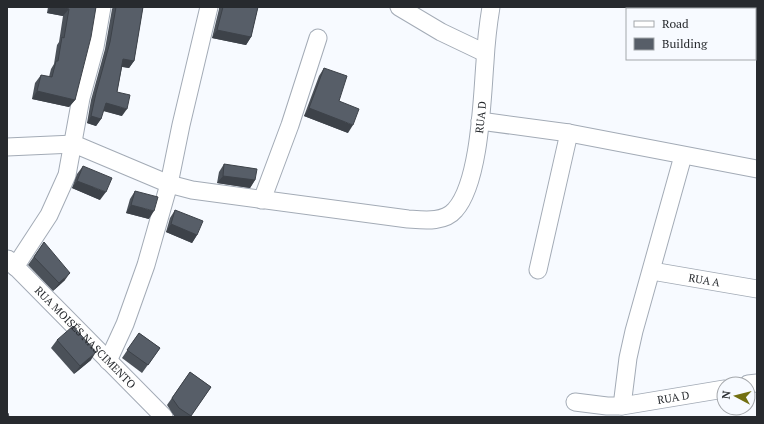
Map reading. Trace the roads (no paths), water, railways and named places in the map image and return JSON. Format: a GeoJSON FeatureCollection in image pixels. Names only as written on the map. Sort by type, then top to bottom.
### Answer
{"type":"FeatureCollection","features":[{"type":"Feature","properties":{"kind":"street"},"geometry":{"type":"LineString","coordinates":[[11,262],[40,231],[58,198],[67,175],[74,144],[81,98],[95,47],[102,7]]}},
{"type":"Feature","properties":{"kind":"street"},"geometry":{"type":"LineString","coordinates":[[108,361],[139,287],[169,184],[209,7]]}},
{"type":"Feature","properties":{"kind":"street"},"geometry":{"type":"LineString","coordinates":[[398,7],[441,32],[486,53]]}},
{"type":"Feature","properties":{"kind":"street","name":"RUA D"},"geometry":{"type":"LineString","coordinates":[[262,200],[337,208],[408,219],[427,220],[444,218],[455,210],[469,182],[475,157],[480,121],[490,7]]}},
{"type":"Feature","properties":{"kind":"street"},"geometry":{"type":"LineString","coordinates":[[7,147],[74,144],[169,184],[192,190],[262,200],[290,125],[318,38]]}},
{"type":"Feature","properties":{"kind":"street"},"geometry":{"type":"LineString","coordinates":[[480,121],[568,133],[757,169]]}},
{"type":"Feature","properties":{"kind":"street"},"geometry":{"type":"LineString","coordinates":[[538,270],[568,133]]}},
{"type":"Feature","properties":{"kind":"street"},"geometry":{"type":"LineString","coordinates":[[622,406],[628,358],[683,156]]}},
{"type":"Feature","properties":{"kind":"street","name":"RUA MOISÉS NASCIMENTO"},"geometry":{"type":"LineString","coordinates":[[11,262],[164,417]]}},
{"type":"Feature","properties":{"kind":"street","name":"RUA A"},"geometry":{"type":"LineString","coordinates":[[652,271],[757,289]]}},
{"type":"Feature","properties":{"kind":"street","name":"RUA D"},"geometry":{"type":"LineString","coordinates":[[575,402],[607,406],[622,406],[716,390]]}}]}
